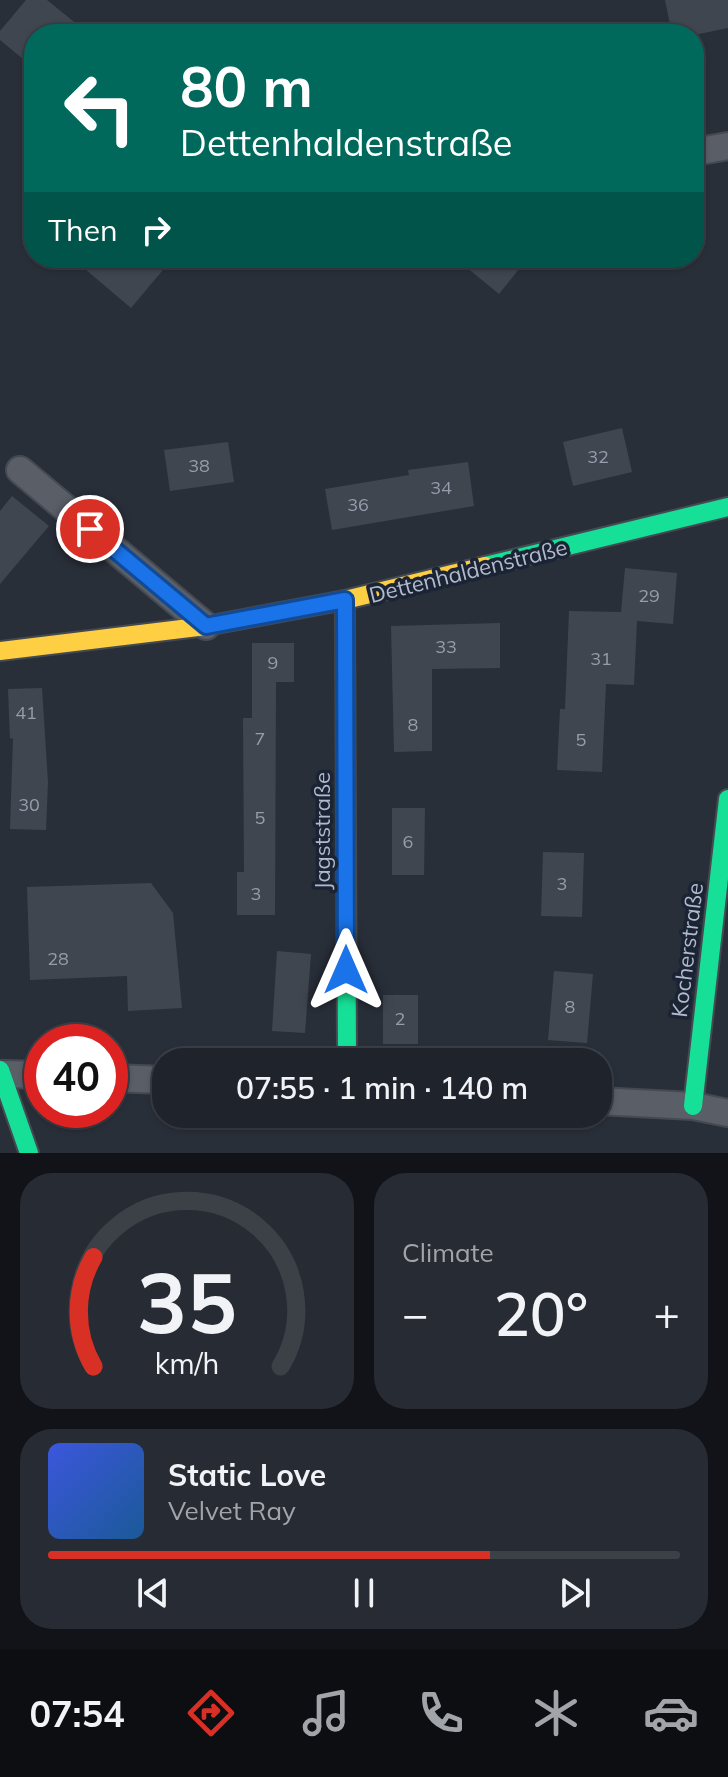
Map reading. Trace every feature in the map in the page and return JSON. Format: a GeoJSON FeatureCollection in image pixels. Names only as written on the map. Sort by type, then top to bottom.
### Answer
{"type":"FeatureCollection","features":[{"type":"Feature","properties":{"kind":"street"},"geometry":{"type":"LineString","coordinates":[[704,150],[728,146]]}},
{"type":"Feature","properties":{"kind":"street"},"geometry":{"type":"LineString","coordinates":[[20,470],[206,626]]}},
{"type":"Feature","properties":{"kind":"street","name":"Dettenhaldenstraße"},"geometry":{"type":"LineString","coordinates":[[0,651],[206,626],[345,600],[728,507]]}},
{"type":"Feature","properties":{"kind":"street","name":"Jagststraße"},"geometry":{"type":"LineString","coordinates":[[345,600],[347,1048]]}},
{"type":"Feature","properties":{"kind":"street","name":"Kocherstraße"},"geometry":{"type":"LineString","coordinates":[[693,1106],[728,799]]}},
{"type":"Feature","properties":{"kind":"street"},"geometry":{"type":"LineString","coordinates":[[24,1074],[1,1072],[29,1153]]}},
{"type":"Feature","properties":{"kind":"street"},"geometry":{"type":"LineString","coordinates":[[128,1079],[152,1080]]}},
{"type":"Feature","properties":{"kind":"street"},"geometry":{"type":"LineString","coordinates":[[612,1102],[693,1106],[728,1113]]}},
{"type":"Feature","properties":{"kind":"building"},"geometry":{"type":"Polygon","coordinates":[[[26,0],[47,0],[77,24],[24,24],[24,60],[0,40],[0,31],[26,0]]]}},
{"type":"Feature","properties":{"kind":"building"},"geometry":{"type":"Polygon","coordinates":[[[665,0],[728,0],[728,28],[704,33],[704,24],[670,24],[665,0]]]}},
{"type":"Feature","properties":{"kind":"building"},"geometry":{"type":"Polygon","coordinates":[[[84,268],[165,268],[131,308],[84,268]]]}},
{"type":"Feature","properties":{"kind":"building"},"geometry":{"type":"Polygon","coordinates":[[[467,268],[520,268],[499,294],[467,268]]]}},
{"type":"Feature","properties":{"kind":"building"},"geometry":{"type":"Polygon","coordinates":[[[622,428],[632,472],[573,486],[563,442],[622,428]]]}},
{"type":"Feature","properties":{"kind":"building"},"geometry":{"type":"Polygon","coordinates":[[[228,442],[234,482],[170,491],[164,450],[228,442]]]}},
{"type":"Feature","properties":{"kind":"building"},"geometry":{"type":"Polygon","coordinates":[[[468,462],[474,506],[332,530],[325,489],[409,475],[408,470],[468,462]]]}},
{"type":"Feature","properties":{"kind":"building"},"geometry":{"type":"Polygon","coordinates":[[[12,496],[49,526],[0,584],[0,511],[12,496]]]}},
{"type":"Feature","properties":{"kind":"building"},"geometry":{"type":"Polygon","coordinates":[[[625,568],[677,573],[673,624],[637,621],[634,685],[606,684],[602,772],[557,770],[560,709],[565,709],[569,611],[621,612],[625,568]]]}},
{"type":"Feature","properties":{"kind":"building"},"geometry":{"type":"Polygon","coordinates":[[[500,623],[500,668],[432,669],[432,751],[394,752],[391,626],[500,623]]]}},
{"type":"Feature","properties":{"kind":"building"},"geometry":{"type":"Polygon","coordinates":[[[252,643],[294,643],[294,682],[276,682],[275,915],[237,915],[237,872],[244,872],[243,718],[252,718],[252,643]]]}},
{"type":"Feature","properties":{"kind":"building"},"geometry":{"type":"Polygon","coordinates":[[[42,688],[48,782],[46,830],[10,829],[13,738],[10,739],[8,689],[42,688]]]}},
{"type":"Feature","properties":{"kind":"building"},"geometry":{"type":"Polygon","coordinates":[[[392,808],[425,808],[424,875],[392,875],[392,808]]]}},
{"type":"Feature","properties":{"kind":"building"},"geometry":{"type":"Polygon","coordinates":[[[543,852],[584,853],[582,917],[541,916],[543,852]]]}},
{"type":"Feature","properties":{"kind":"building"},"geometry":{"type":"Polygon","coordinates":[[[151,883],[173,913],[182,1008],[128,1011],[127,976],[30,980],[27,887],[151,883]]]}},
{"type":"Feature","properties":{"kind":"building"},"geometry":{"type":"Polygon","coordinates":[[[277,951],[311,954],[305,1033],[272,1031],[277,951]]]}},
{"type":"Feature","properties":{"kind":"building"},"geometry":{"type":"Polygon","coordinates":[[[554,971],[593,974],[587,1043],[548,1040],[554,971]]]}},
{"type":"Feature","properties":{"kind":"building"},"geometry":{"type":"Polygon","coordinates":[[[383,995],[418,995],[418,1044],[383,1044],[383,995]]]}},
{"type":"Feature","properties":{"kind":"traffic: fast"},"geometry":{"type":"LineString","coordinates":[[485,566],[728,507]]}},
{"type":"Feature","properties":{"kind":"traffic: fast"},"geometry":{"type":"LineString","coordinates":[[345,600],[347,1048]]}},
{"type":"Feature","properties":{"kind":"traffic: fast"},"geometry":{"type":"LineString","coordinates":[[693,1106],[728,799]]}},
{"type":"Feature","properties":{"kind":"traffic: fast"},"geometry":{"type":"LineString","coordinates":[[0,1070],[29,1153]]}},
{"type":"Feature","properties":{"kind":"traffic: slow"},"geometry":{"type":"LineString","coordinates":[[0,651],[206,626],[345,600],[485,566]]}},
{"type":"Feature","properties":{"kind":"route"},"geometry":{"type":"LineString","coordinates":[[90,529],[206,626],[345,600],[346,970]]}}]}
